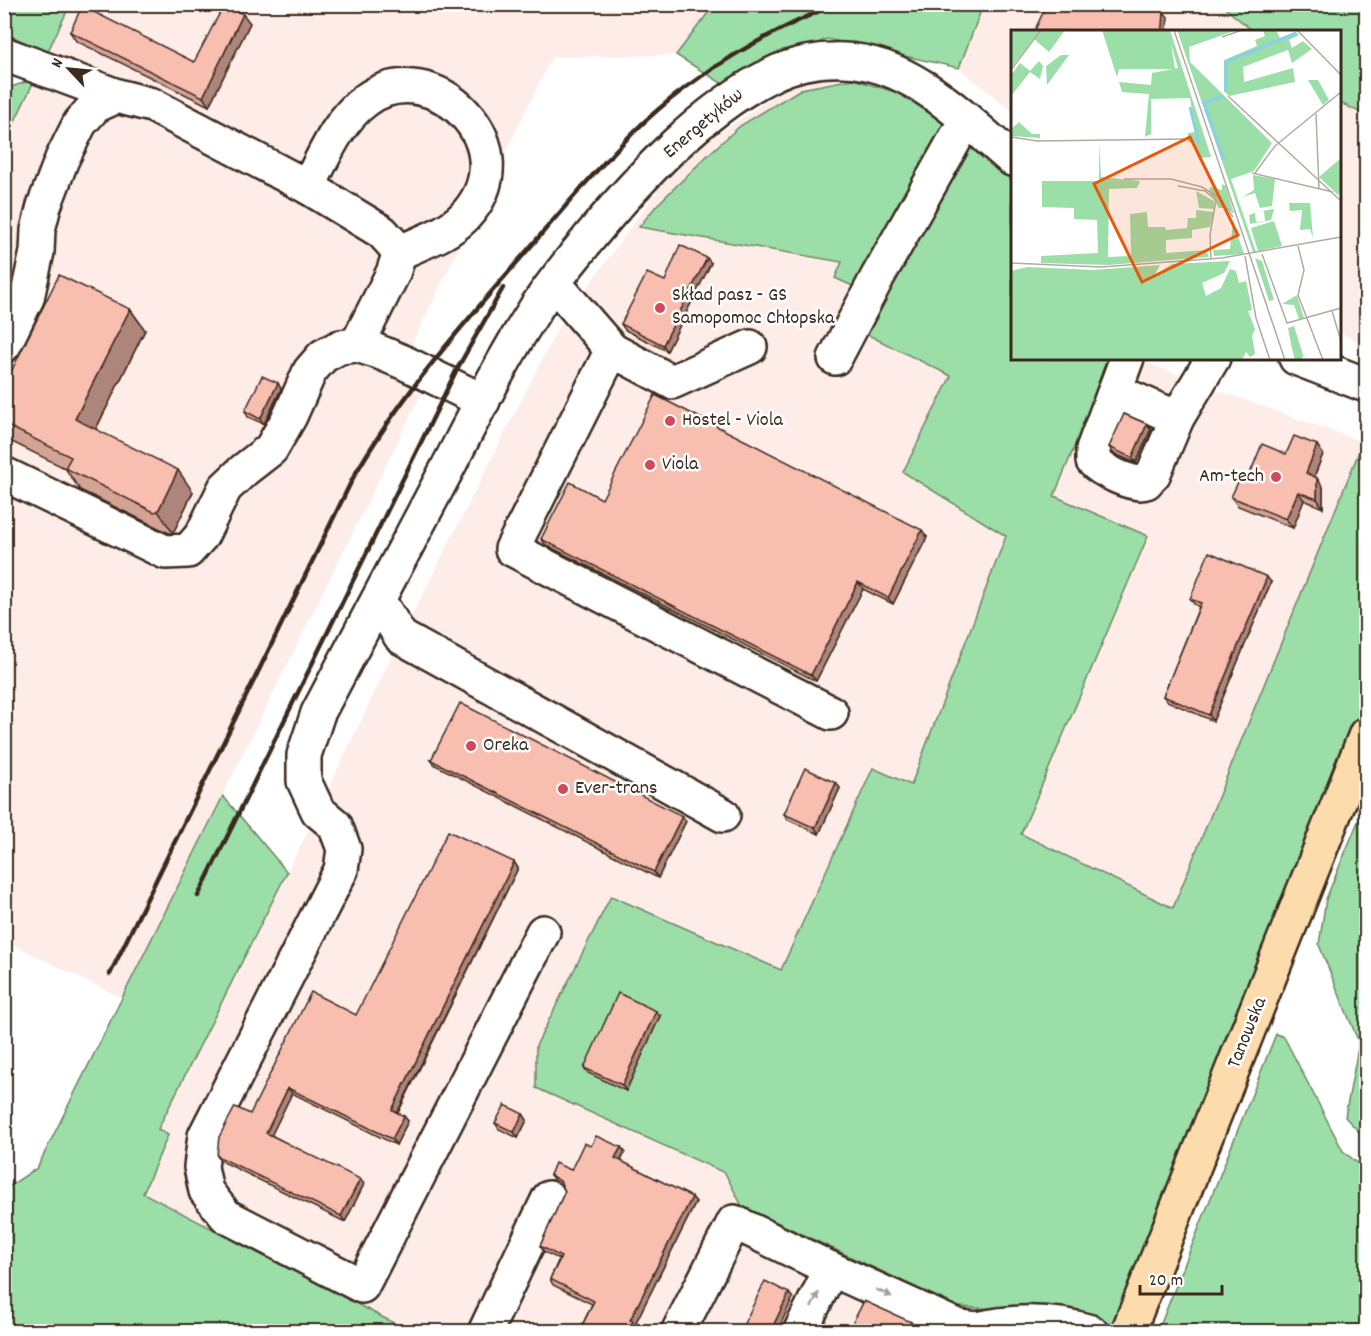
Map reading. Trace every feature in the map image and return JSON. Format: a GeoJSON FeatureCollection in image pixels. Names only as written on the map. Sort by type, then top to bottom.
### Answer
{"type":"FeatureCollection","features":[{"type":"Feature","properties":{"kind":"main road","name":"Tanowska"},"geometry":{"type":"LineString","coordinates":[[1128,1332],[1366,734]]}},
{"type":"Feature","properties":{"kind":"street"},"geometry":{"type":"LineString","coordinates":[[4,54],[117,96],[152,105],[308,187],[382,232],[400,252]]}},
{"type":"Feature","properties":{"kind":"street","name":"Energetyków"},"geometry":{"type":"LineString","coordinates":[[543,932],[362,1286],[226,1216],[206,1191],[201,1167],[205,1136],[341,870],[344,849],[335,825],[318,811],[304,782],[304,755],[318,713],[483,401],[534,311],[554,283],[616,206],[643,176],[688,133],[746,88],[792,67],[828,60],[873,64],[921,86],[1011,158]]}},
{"type":"Feature","properties":{"kind":"street"},"geometry":{"type":"LineString","coordinates":[[308,187],[352,112],[366,99],[395,86],[421,88],[450,100],[473,123],[483,140],[487,161],[482,188],[474,204],[463,218],[442,234],[400,252],[393,273],[357,345]]}},
{"type":"Feature","properties":{"kind":"street"},"geometry":{"type":"LineString","coordinates":[[4,345],[27,298],[44,206],[62,159],[80,123],[94,106],[117,96]]}},
{"type":"Feature","properties":{"kind":"street"},"geometry":{"type":"LineString","coordinates":[[835,358],[878,276],[966,120]]}},
{"type":"Feature","properties":{"kind":"street"},"geometry":{"type":"LineString","coordinates":[[554,283],[612,350],[672,382],[750,347]]}},
{"type":"Feature","properties":{"kind":"street"},"geometry":{"type":"LineString","coordinates":[[4,474],[165,552],[188,551],[201,535],[225,488],[271,449],[290,416],[310,370],[323,356],[340,347],[357,345],[403,362],[483,401]]}},
{"type":"Feature","properties":{"kind":"street"},"geometry":{"type":"LineString","coordinates":[[612,350],[512,549],[831,713]]}},
{"type":"Feature","properties":{"kind":"street"},"geometry":{"type":"LineString","coordinates":[[1126,360],[1093,449],[1093,461],[1100,468],[1136,483],[1145,482],[1153,475],[1177,417],[1212,360]]}},
{"type":"Feature","properties":{"kind":"street"},"geometry":{"type":"LineString","coordinates":[[1301,360],[1366,385]]}},
{"type":"Feature","properties":{"kind":"street"},"geometry":{"type":"LineString","coordinates":[[1115,391],[1177,417]]}},
{"type":"Feature","properties":{"kind":"street"},"geometry":{"type":"LineString","coordinates":[[378,600],[401,637],[723,815]]}},
{"type":"Feature","properties":{"kind":"street"},"geometry":{"type":"LineString","coordinates":[[485,1332],[549,1198]]}},
{"type":"Feature","properties":{"kind":"street"},"geometry":{"type":"LineString","coordinates":[[678,1332],[734,1222],[958,1327],[976,1330],[1005,1323],[1040,1322],[1091,1332]]}},
{"type":"Feature","properties":{"kind":"street"},"geometry":{"type":"LineString","coordinates":[[800,1332],[831,1269]]}},
{"type":"Feature","properties":{"kind":"shaded area"},"geometry":{"type":"Polygon","coordinates":[[[290,4],[714,5],[676,55],[552,57],[398,372],[405,384],[421,394],[122,998],[5,941],[4,142],[70,5],[227,5],[286,14],[290,4]]]}},
{"type":"Feature","properties":{"kind":"shaded area"},"geometry":{"type":"Polygon","coordinates":[[[983,5],[1221,5],[1252,30],[1011,30],[1011,110],[959,68],[983,5]]]}},
{"type":"Feature","properties":{"kind":"shaded area"},"geometry":{"type":"Polygon","coordinates":[[[870,74],[917,94],[1011,174],[1011,360],[1141,360],[1211,388],[1363,442],[1173,909],[1011,1331],[409,1331],[143,1193],[168,1136],[158,1129],[318,811],[401,637],[557,330],[678,161],[805,75],[870,74]]]}},
{"type":"Feature","properties":{"kind":"shaded area"},"geometry":{"type":"Polygon","coordinates":[[[1341,103],[1366,115],[1366,345],[1341,333],[1341,103]]]}},
{"type":"Feature","properties":{"kind":"green space"},"geometry":{"type":"Polygon","coordinates":[[[1349,4],[1366,7],[1366,115],[1341,103],[1341,30],[1252,30],[1221,5],[1349,4]]]}},
{"type":"Feature","properties":{"kind":"green space"},"geometry":{"type":"Polygon","coordinates":[[[5,5],[70,5],[47,53],[5,33],[5,5]]]}},
{"type":"Feature","properties":{"kind":"green space"},"geometry":{"type":"Polygon","coordinates":[[[714,5],[983,5],[959,68],[827,39],[721,83],[676,55],[714,5]]]}},
{"type":"Feature","properties":{"kind":"green space"},"geometry":{"type":"Polygon","coordinates":[[[35,79],[5,142],[5,89],[35,79]]]}},
{"type":"Feature","properties":{"kind":"green space"},"geometry":{"type":"Polygon","coordinates":[[[853,79],[911,97],[944,124],[855,287],[835,278],[842,262],[639,227],[657,205],[740,126],[801,89],[853,79]]]}},
{"type":"Feature","properties":{"kind":"green space"},"geometry":{"type":"Polygon","coordinates":[[[968,146],[1011,180],[1011,360],[1107,360],[1106,371],[1054,496],[1148,536],[1021,834],[1173,908],[1363,442],[1366,443],[1366,699],[1112,1331],[1011,1331],[1019,1310],[958,1307],[742,1206],[725,1173],[536,1088],[536,1046],[611,896],[781,970],[873,768],[911,785],[1006,536],[903,472],[951,376],[858,330],[875,298],[884,301],[968,146]]]}},
{"type":"Feature","properties":{"kind":"green space"},"geometry":{"type":"Polygon","coordinates":[[[223,796],[287,872],[158,1129],[168,1135],[143,1193],[409,1331],[5,1331],[5,1189],[37,1168],[223,796]]]}},
{"type":"Feature","properties":{"kind":"green space"},"geometry":{"type":"Polygon","coordinates":[[[1366,802],[1366,1170],[1364,1137],[1345,1117],[1359,1043],[1319,945],[1326,899],[1366,802]]]}},
{"type":"Feature","properties":{"kind":"green space"},"geometry":{"type":"Polygon","coordinates":[[[1276,1034],[1284,1037],[1343,1151],[1366,1170],[1366,1331],[1158,1331],[1276,1034]]]}},
{"type":"Feature","properties":{"kind":"building"},"geometry":{"type":"Polygon","coordinates":[[[1047,4],[1149,4],[1164,12],[1162,30],[1035,30],[1047,4]]]}},
{"type":"Feature","properties":{"kind":"building"},"geometry":{"type":"Polygon","coordinates":[[[224,5],[243,14],[203,97],[70,32],[82,6],[194,62],[224,5]]]}},
{"type":"Feature","properties":{"kind":"building"},"geometry":{"type":"Polygon","coordinates":[[[680,245],[707,258],[663,345],[621,324],[647,273],[665,281],[680,245]]]}},
{"type":"Feature","properties":{"kind":"building"},"geometry":{"type":"Polygon","coordinates":[[[59,275],[130,309],[75,419],[178,470],[158,511],[154,512],[65,468],[71,457],[4,424],[4,386],[59,275]]]}},
{"type":"Feature","properties":{"kind":"building"},"geometry":{"type":"Polygon","coordinates":[[[262,376],[278,383],[260,419],[245,411],[262,376]]]}},
{"type":"Feature","properties":{"kind":"building"},"geometry":{"type":"Polygon","coordinates":[[[655,395],[922,530],[888,598],[858,582],[811,675],[541,539],[570,482],[602,499],[655,395]]]}},
{"type":"Feature","properties":{"kind":"building"},"geometry":{"type":"Polygon","coordinates":[[[1124,414],[1147,424],[1132,458],[1109,447],[1124,414]]]}},
{"type":"Feature","properties":{"kind":"building"},"geometry":{"type":"Polygon","coordinates":[[[1294,436],[1317,445],[1306,473],[1317,478],[1317,499],[1298,492],[1286,519],[1231,497],[1240,478],[1247,481],[1262,444],[1286,454],[1294,436]]]}},
{"type":"Feature","properties":{"kind":"building"},"geometry":{"type":"Polygon","coordinates":[[[1209,552],[1267,577],[1209,715],[1163,696],[1201,603],[1190,599],[1209,552]]]}},
{"type":"Feature","properties":{"kind":"building"},"geometry":{"type":"Polygon","coordinates":[[[460,703],[682,816],[654,872],[431,760],[460,703]]]}},
{"type":"Feature","properties":{"kind":"building"},"geometry":{"type":"Polygon","coordinates":[[[805,768],[836,783],[815,828],[784,814],[805,768]]]}},
{"type":"Feature","properties":{"kind":"building"},"geometry":{"type":"Polygon","coordinates":[[[448,831],[514,862],[392,1110],[404,1116],[392,1139],[288,1088],[266,1133],[360,1179],[341,1216],[217,1156],[219,1137],[235,1107],[250,1114],[311,992],[356,1015],[448,831]]]}},
{"type":"Feature","properties":{"kind":"building"},"geometry":{"type":"Polygon","coordinates":[[[618,993],[656,1011],[622,1085],[584,1068],[618,993]]]}},
{"type":"Feature","properties":{"kind":"building"},"geometry":{"type":"Polygon","coordinates":[[[505,1105],[523,1114],[514,1132],[495,1123],[505,1105]]]}},
{"type":"Feature","properties":{"kind":"building"},"geometry":{"type":"Polygon","coordinates":[[[596,1136],[621,1147],[615,1158],[692,1197],[630,1320],[633,1321],[627,1332],[579,1332],[594,1301],[550,1279],[561,1257],[540,1246],[565,1191],[560,1181],[550,1175],[555,1163],[571,1170],[584,1143],[591,1146],[596,1136]]]}},
{"type":"Feature","properties":{"kind":"building"},"geometry":{"type":"Polygon","coordinates":[[[765,1281],[789,1293],[770,1332],[740,1332],[765,1281]]]}},
{"type":"Feature","properties":{"kind":"building"},"geometry":{"type":"Polygon","coordinates":[[[864,1301],[911,1322],[907,1332],[848,1332],[864,1301]]]}},
{"type":"Feature","properties":{"kind":"railway"},"geometry":{"type":"LineString","coordinates":[[110,974],[353,478],[407,395],[469,318],[560,212],[643,123],[687,87],[734,55],[836,4]]}},
{"type":"Feature","properties":{"kind":"railway"},"geometry":{"type":"LineString","coordinates":[[198,896],[457,369],[503,288]]}},
{"type":"Feature","properties":{"kind":"place","name":"Skład pasz - GS Samopomoc Chłopska"},"geometry":{"type":"Point","coordinates":[660,308]}},
{"type":"Feature","properties":{"kind":"place","name":"Hostel - Viola"},"geometry":{"type":"Point","coordinates":[670,421]}},
{"type":"Feature","properties":{"kind":"place","name":"Viola"},"geometry":{"type":"Point","coordinates":[650,465]}},
{"type":"Feature","properties":{"kind":"place","name":"Am-tech"},"geometry":{"type":"Point","coordinates":[1276,477]}},
{"type":"Feature","properties":{"kind":"place","name":"Oreka"},"geometry":{"type":"Point","coordinates":[471,746]}},
{"type":"Feature","properties":{"kind":"place","name":"Ever-trans"},"geometry":{"type":"Point","coordinates":[563,789]}}]}
